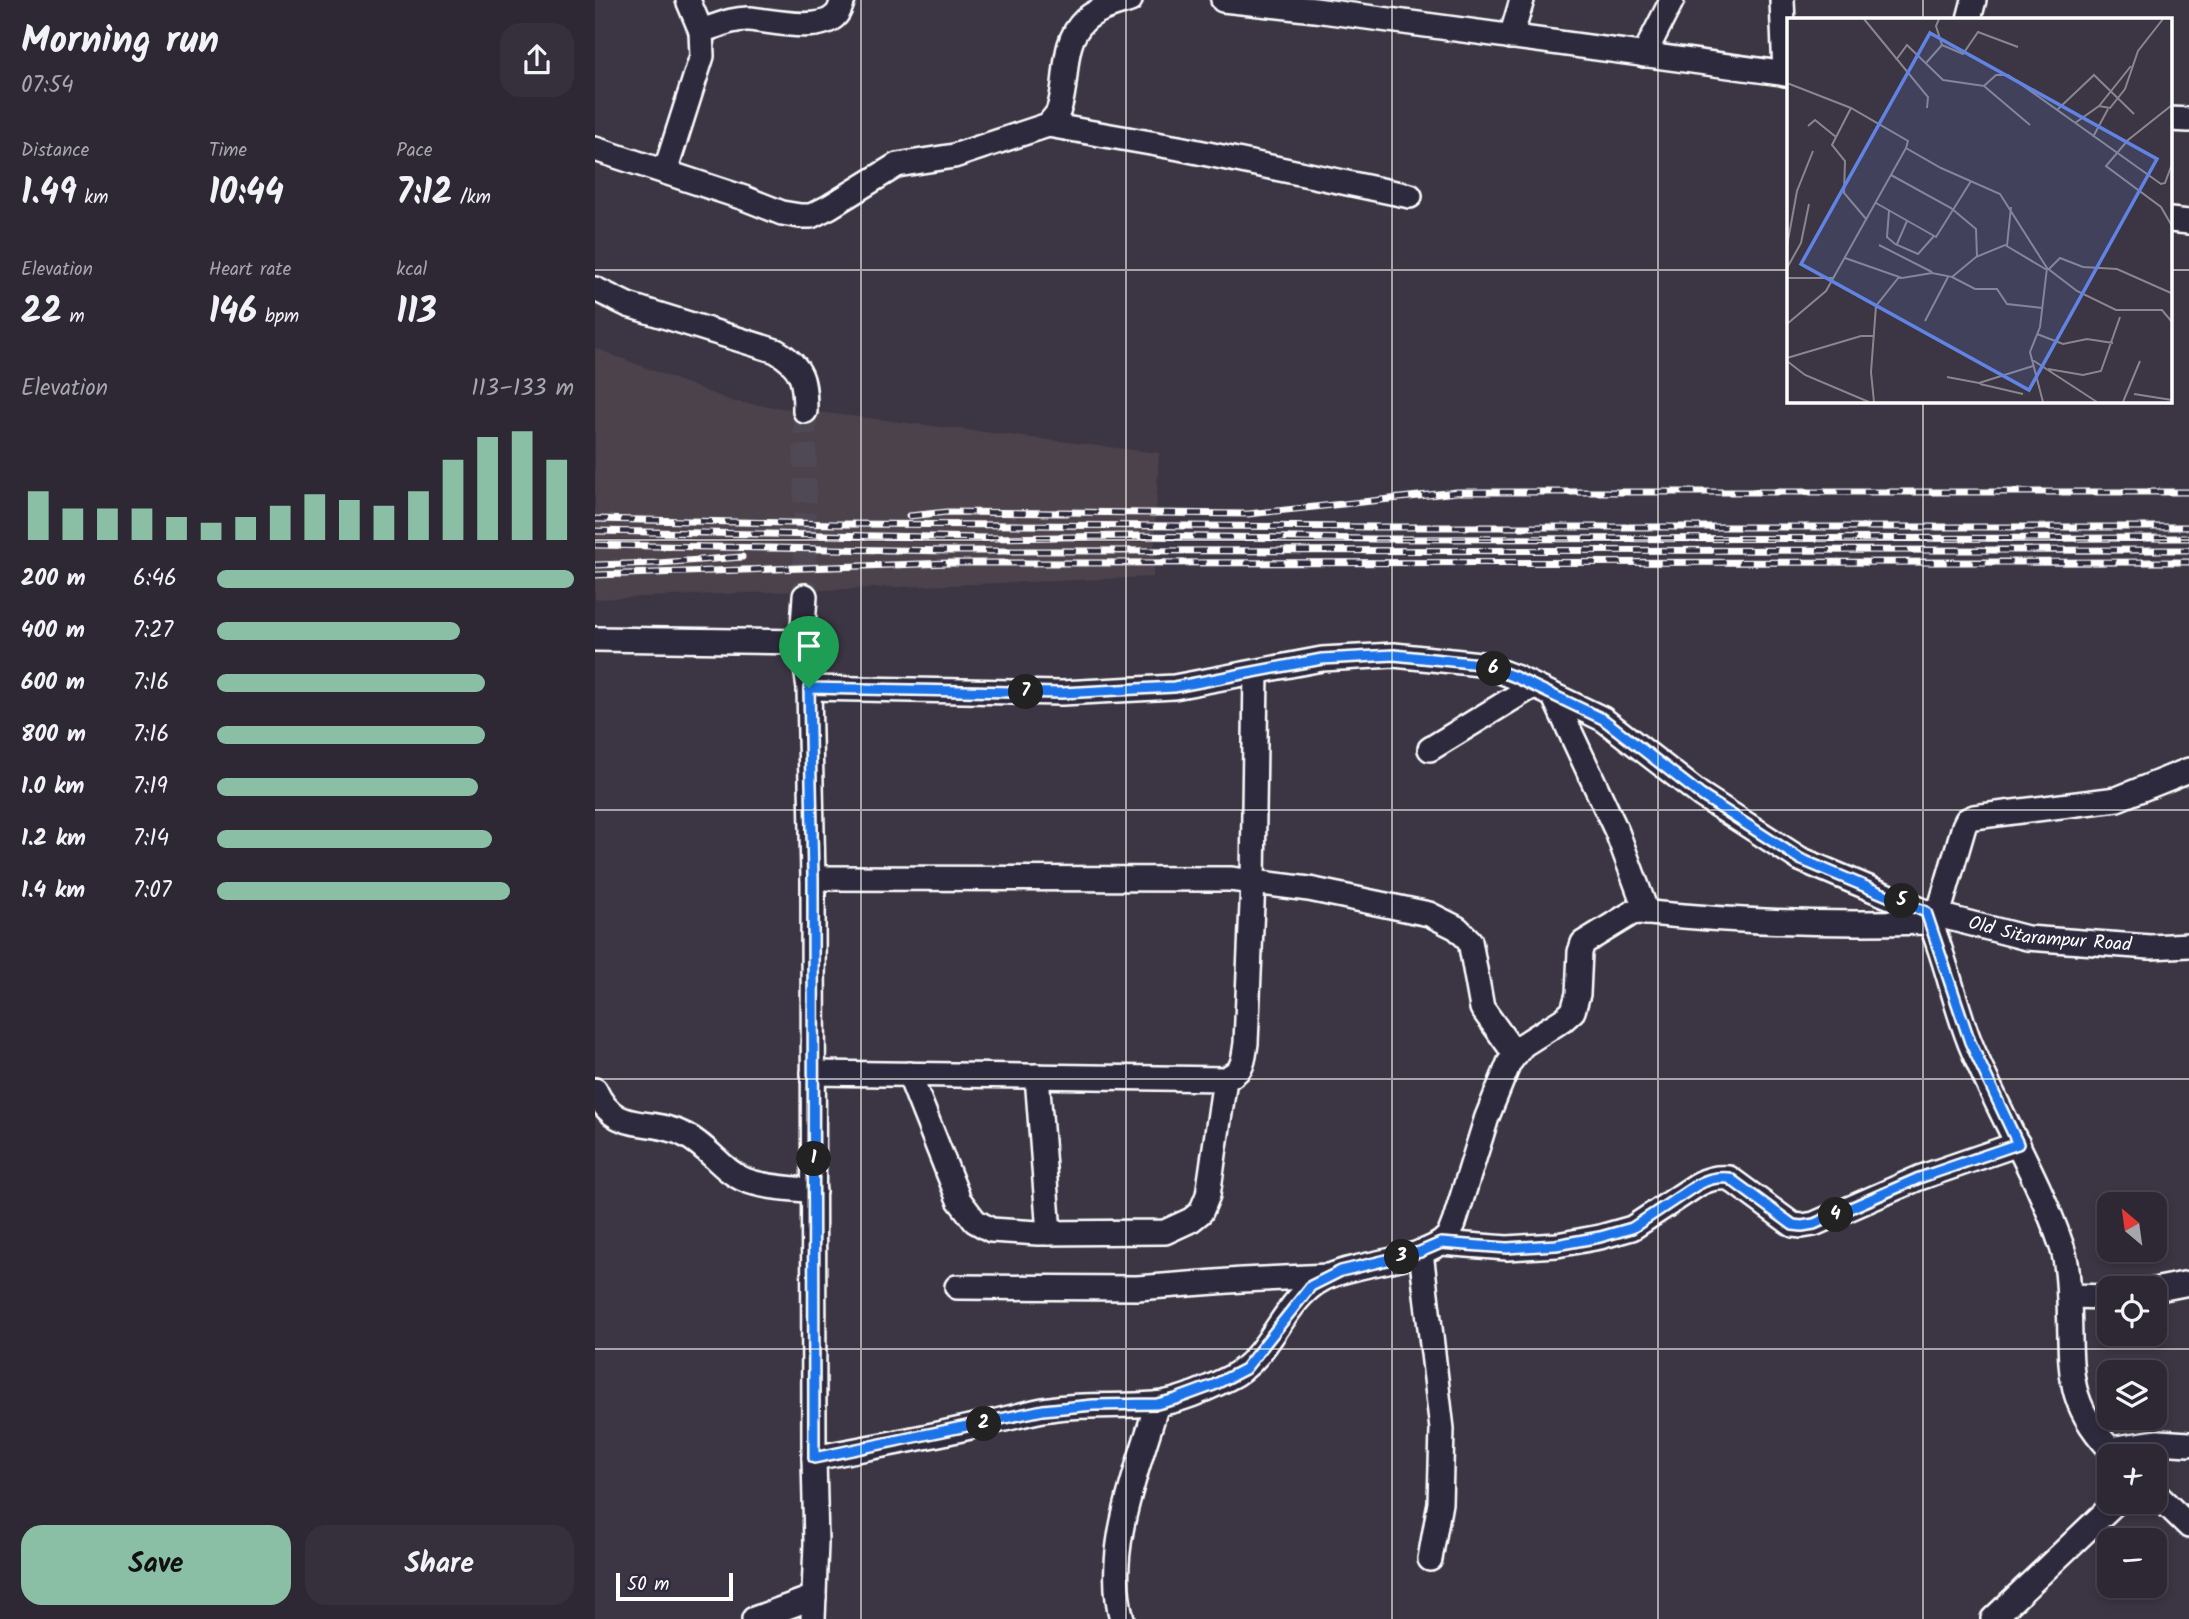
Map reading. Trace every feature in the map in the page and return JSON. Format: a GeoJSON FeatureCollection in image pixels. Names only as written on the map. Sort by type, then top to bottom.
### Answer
{"type":"FeatureCollection","features":[{"type":"Feature","properties":{"kind":"street"},"geometry":{"type":"LineString","coordinates":[[664,172],[702,56],[701,31],[688,0]]}},
{"type":"Feature","properties":{"kind":"street"},"geometry":{"type":"LineString","coordinates":[[701,31],[729,21],[748,19],[826,23],[837,14],[843,0]]}},
{"type":"Feature","properties":{"kind":"street"},"geometry":{"type":"LineString","coordinates":[[1048,125],[1058,112],[1069,46],[1077,29],[1095,13],[1130,0]]}},
{"type":"Feature","properties":{"kind":"street"},"geometry":{"type":"LineString","coordinates":[[1223,0],[1787,74],[1782,0]]}},
{"type":"Feature","properties":{"kind":"street"},"geometry":{"type":"LineString","coordinates":[[1511,37],[1522,0]]}},
{"type":"Feature","properties":{"kind":"street"},"geometry":{"type":"LineString","coordinates":[[1644,55],[1672,0]]}},
{"type":"Feature","properties":{"kind":"street"},"geometry":{"type":"LineString","coordinates":[[1969,18],[1974,0]]}},
{"type":"Feature","properties":{"kind":"street"},"geometry":{"type":"LineString","coordinates":[[2171,119],[2189,120]]}},
{"type":"Feature","properties":{"kind":"street"},"geometry":{"type":"LineString","coordinates":[[595,149],[782,213],[800,216],[810,216],[829,207],[897,165],[954,156],[1048,125],[1179,148],[1410,196]]}},
{"type":"Feature","properties":{"kind":"street"},"geometry":{"type":"LineString","coordinates":[[2171,220],[2189,222]]}},
{"type":"Feature","properties":{"kind":"street"},"geometry":{"type":"LineString","coordinates":[[595,289],[628,304],[776,351],[793,361],[800,372],[805,391],[805,411]]}},
{"type":"Feature","properties":{"kind":"street"},"geometry":{"type":"LineString","coordinates":[[754,1619],[813,1608],[816,1543],[813,878],[809,688],[802,642],[805,596]]}},
{"type":"Feature","properties":{"kind":"street"},"geometry":{"type":"LineString","coordinates":[[595,639],[802,642]]}},
{"type":"Feature","properties":{"kind":"street","name":"Old Sitarampur Road"},"geometry":{"type":"LineString","coordinates":[[809,688],[1062,693],[1174,687],[1322,659],[1394,655],[1480,664],[1603,719],[1701,795],[1800,859],[1932,916],[2027,938],[2150,947],[2189,945]]}},
{"type":"Feature","properties":{"kind":"street"},"geometry":{"type":"LineString","coordinates":[[813,1073],[1225,1079],[1237,1074],[1243,1064],[1253,881],[1255,671]]}},
{"type":"Feature","properties":{"kind":"street"},"geometry":{"type":"LineString","coordinates":[[1430,749],[1543,690],[1618,832],[1647,913]]}},
{"type":"Feature","properties":{"kind":"street"},"geometry":{"type":"LineString","coordinates":[[2105,1444],[2077,1402],[2073,1383],[2069,1296],[2063,1250],[2043,1196],[1970,1042],[1932,916],[1967,820],[2117,799],[2189,770]]}},
{"type":"Feature","properties":{"kind":"street"},"geometry":{"type":"LineString","coordinates":[[813,878],[1253,881],[1309,889],[1429,914],[1457,928],[1469,941],[1482,1008],[1515,1054]]}},
{"type":"Feature","properties":{"kind":"street"},"geometry":{"type":"LineString","coordinates":[[1431,1247],[1449,1236],[1487,1117],[1509,1063],[1529,1041],[1573,1011],[1578,994],[1580,952],[1583,943],[1632,913],[1843,925],[1932,916]]}},
{"type":"Feature","properties":{"kind":"street"},"geometry":{"type":"LineString","coordinates":[[909,1074],[959,1200],[975,1221],[991,1230],[1049,1233],[1165,1232],[1191,1220],[1201,1212],[1207,1195],[1225,1079]]}},
{"type":"Feature","properties":{"kind":"street"},"geometry":{"type":"LineString","coordinates":[[1037,1076],[1049,1233]]}},
{"type":"Feature","properties":{"kind":"street"},"geometry":{"type":"LineString","coordinates":[[595,1090],[610,1114],[624,1120],[687,1135],[743,1179],[814,1191]]}},
{"type":"Feature","properties":{"kind":"street"},"geometry":{"type":"LineString","coordinates":[[814,1458],[1043,1410],[1093,1405],[1157,1404],[1214,1385],[1245,1369],[1311,1286],[1341,1271],[1431,1247],[1507,1248],[1556,1245],[1600,1237],[1632,1228],[1707,1179],[1718,1177],[1729,1178],[1793,1225],[1814,1224],[1919,1178],[2018,1144]]}},
{"type":"Feature","properties":{"kind":"street"},"geometry":{"type":"LineString","coordinates":[[1430,1559],[1440,1503],[1442,1429],[1431,1247]]}},
{"type":"Feature","properties":{"kind":"street"},"geometry":{"type":"LineString","coordinates":[[957,1287],[1137,1288],[1328,1276]]}},
{"type":"Feature","properties":{"kind":"street"},"geometry":{"type":"LineString","coordinates":[[2167,1287],[2189,1283]]}},
{"type":"Feature","properties":{"kind":"street"},"geometry":{"type":"LineString","coordinates":[[2069,1296],[2097,1297]]}},
{"type":"Feature","properties":{"kind":"street"},"geometry":{"type":"LineString","coordinates":[[1122,1619],[1115,1584],[1119,1537],[1157,1404]]}},
{"type":"Feature","properties":{"kind":"street"},"geometry":{"type":"LineString","coordinates":[[2149,1444],[2189,1444]]}},
{"type":"Feature","properties":{"kind":"street"},"geometry":{"type":"LineString","coordinates":[[2167,1505],[2189,1526]]}},
{"type":"Feature","properties":{"kind":"street"},"geometry":{"type":"LineString","coordinates":[[1993,1619],[2103,1514]]}},
{"type":"Feature","properties":{"kind":"shaded area"},"geometry":{"type":"Polygon","coordinates":[[[595,348],[734,402],[1159,453],[1153,577],[595,599],[595,348]]]}},
{"type":"Feature","properties":{"kind":"tunnel"},"geometry":{"type":"LineString","coordinates":[[805,411],[805,596]]}},
{"type":"Feature","properties":{"kind":"railway"},"geometry":{"type":"LineString","coordinates":[[1059,512],[1248,514],[1457,492],[2189,492]]}},
{"type":"Feature","properties":{"kind":"railway"},"geometry":{"type":"LineString","coordinates":[[909,516],[947,512],[1066,513]]}},
{"type":"Feature","properties":{"kind":"railway"},"geometry":{"type":"LineString","coordinates":[[595,519],[836,524],[1377,527],[2189,527]]}},
{"type":"Feature","properties":{"kind":"railway"},"geometry":{"type":"LineString","coordinates":[[595,531],[989,538],[2189,538]]}},
{"type":"Feature","properties":{"kind":"railway"},"geometry":{"type":"LineString","coordinates":[[595,545],[951,551],[2189,550]]}},
{"type":"Feature","properties":{"kind":"railway"},"geometry":{"type":"LineString","coordinates":[[595,565],[742,557]]}},
{"type":"Feature","properties":{"kind":"railway"},"geometry":{"type":"LineString","coordinates":[[595,575],[950,563],[2189,562]]}},
{"type":"Feature","properties":{"kind":"route"},"geometry":{"type":"LineString","coordinates":[[1394,655],[1480,664],[1515,677],[1603,719],[1701,795],[1800,859],[1926,912],[1970,1042],[2018,1144],[1919,1178],[1814,1224],[1793,1225],[1729,1178],[1718,1177],[1707,1179],[1632,1228],[1600,1237],[1556,1245],[1507,1248],[1441,1243],[1420,1252],[1341,1271],[1321,1279],[1300,1298],[1245,1369],[1214,1385],[1176,1399],[1157,1404],[1093,1405],[1043,1410],[814,1458],[813,878],[809,688],[1062,693],[1174,687],[1322,659],[1394,655]]}}]}
